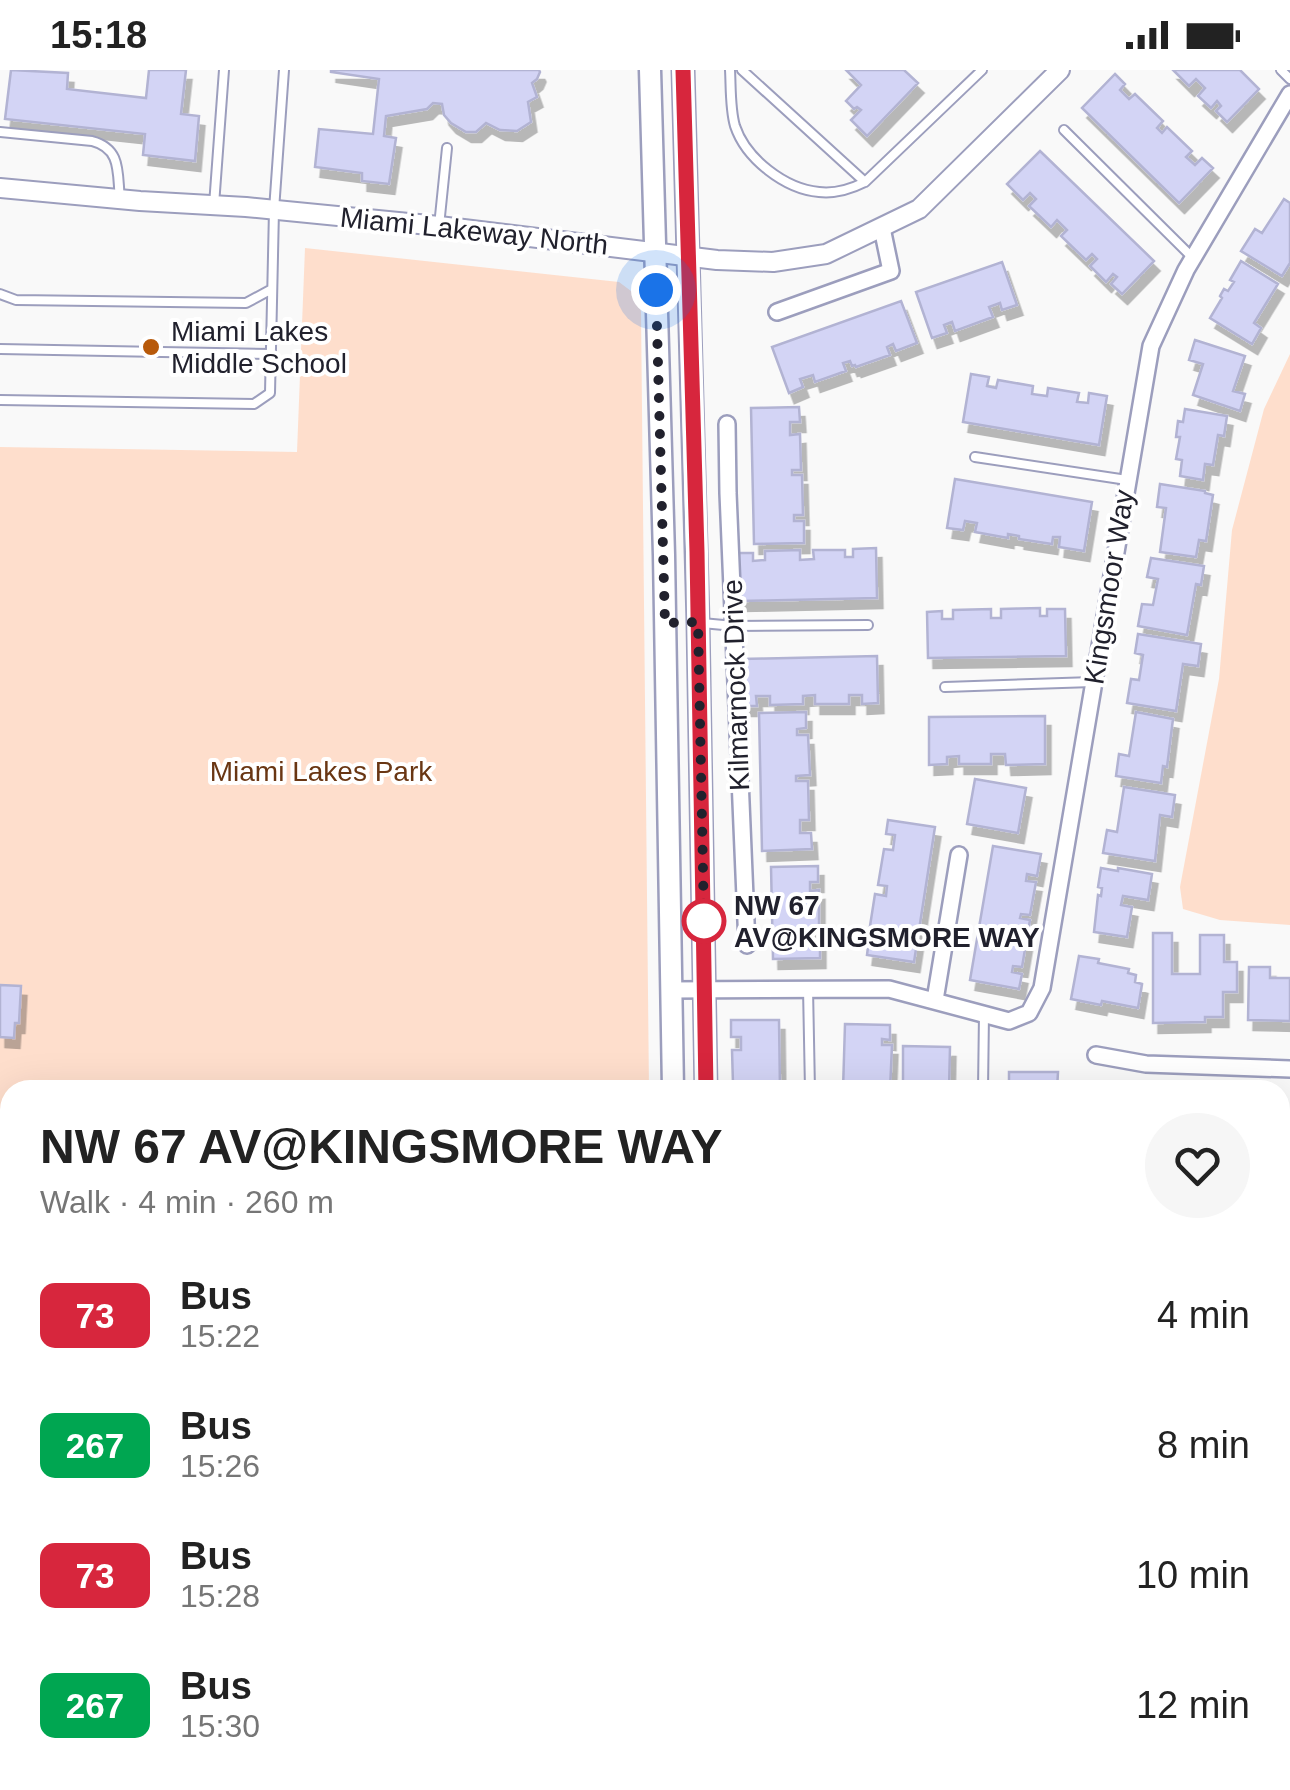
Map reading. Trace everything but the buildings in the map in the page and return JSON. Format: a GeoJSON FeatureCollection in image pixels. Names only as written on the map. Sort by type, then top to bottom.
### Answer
{"type":"FeatureCollection","features":[{"type":"Feature","properties":{"kind":"main road"},"geometry":{"type":"LineString","coordinates":[[650,70],[674,1080]]}},
{"type":"Feature","properties":{"kind":"main road"},"geometry":{"type":"LineString","coordinates":[[683,70],[706,1080]]}},
{"type":"Feature","properties":{"kind":"main road"},"geometry":{"type":"LineString","coordinates":[[665,623],[698,622]]}},
{"type":"Feature","properties":{"kind":"street","name":"Miami Lakeway North"},"geometry":{"type":"LineString","coordinates":[[0,188],[274,210],[717,260],[773,262],[826,254],[919,208],[1060,70]]}},
{"type":"Feature","properties":{"kind":"street","name":"Kingsmoor Way"},"geometry":{"type":"LineString","coordinates":[[670,990],[889,988],[1009,1021],[1029,1013],[1042,988],[1151,346],[1193,258],[1290,94]]}},
{"type":"Feature","properties":{"kind":"street"},"geometry":{"type":"LineString","coordinates":[[776,312],[891,271],[882,228]]}},
{"type":"Feature","properties":{"kind":"street","name":"Kilmarnock Drive"},"geometry":{"type":"LineString","coordinates":[[728,424],[746,945]]}},
{"type":"Feature","properties":{"kind":"street"},"geometry":{"type":"LineString","coordinates":[[936,1000],[959,855]]}},
{"type":"Feature","properties":{"kind":"street"},"geometry":{"type":"LineString","coordinates":[[1096,1054],[1146,1064],[1290,1069]]}},
{"type":"Feature","properties":{"kind":"lane"},"geometry":{"type":"LineString","coordinates":[[214,205],[224,70]]}},
{"type":"Feature","properties":{"kind":"lane"},"geometry":{"type":"LineString","coordinates":[[0,400],[254,404],[270,393],[274,210],[284,70]]}},
{"type":"Feature","properties":{"kind":"lane"},"geometry":{"type":"LineString","coordinates":[[730,70],[735,126],[752,156],[784,180],[818,192],[848,191],[865,182],[982,70]]}},
{"type":"Feature","properties":{"kind":"lane"},"geometry":{"type":"LineString","coordinates":[[742,70],[865,182]]}},
{"type":"Feature","properties":{"kind":"lane"},"geometry":{"type":"LineString","coordinates":[[962,70],[972,80]]}},
{"type":"Feature","properties":{"kind":"lane"},"geometry":{"type":"LineString","coordinates":[[1280,70],[1290,80]]}},
{"type":"Feature","properties":{"kind":"lane"},"geometry":{"type":"LineString","coordinates":[[1064,130],[1193,258]]}},
{"type":"Feature","properties":{"kind":"lane"},"geometry":{"type":"LineString","coordinates":[[0,132],[106,145],[116,162],[120,200]]}},
{"type":"Feature","properties":{"kind":"lane"},"geometry":{"type":"LineString","coordinates":[[439,226],[448,148]]}},
{"type":"Feature","properties":{"kind":"lane"},"geometry":{"type":"LineString","coordinates":[[0,294],[16,300],[246,303],[272,289]]}},
{"type":"Feature","properties":{"kind":"lane"},"geometry":{"type":"LineString","coordinates":[[0,348],[271,354]]}},
{"type":"Feature","properties":{"kind":"lane"},"geometry":{"type":"LineString","coordinates":[[975,457],[1126,480]]}},
{"type":"Feature","properties":{"kind":"lane"},"geometry":{"type":"LineString","coordinates":[[698,622],[734,626],[868,625]]}},
{"type":"Feature","properties":{"kind":"lane"},"geometry":{"type":"LineString","coordinates":[[945,687],[1093,682]]}},
{"type":"Feature","properties":{"kind":"lane"},"geometry":{"type":"LineString","coordinates":[[808,988],[810,1080]]}},
{"type":"Feature","properties":{"kind":"lane"},"geometry":{"type":"LineString","coordinates":[[983,1080],[984,1014]]}},
{"type":"Feature","properties":{"kind":"green space","name":"Miami Lakes Park"},"geometry":{"type":"Polygon","coordinates":[[[305,248],[619,282],[631,291],[641,311],[649,1080],[0,1080],[0,447],[297,452],[305,248]]]}},
{"type":"Feature","properties":{"kind":"green space"},"geometry":{"type":"Polygon","coordinates":[[[1290,354],[1290,925],[1220,920],[1183,909],[1180,887],[1219,679],[1232,530],[1264,409],[1290,354]]]}},
{"type":"Feature","properties":{"kind":"bus line","name":"73"},"geometry":{"type":"LineString","coordinates":[[683,70],[697,552],[706,1080]]}},
{"type":"Feature","properties":{"kind":"place","name":"Miami Lakes Middle School"},"geometry":{"type":"Point","coordinates":[151,347]}},
{"type":"Feature","properties":{"kind":"place","name":"NW 67 AV@KINGSMORE WAY"},"geometry":{"type":"Point","coordinates":[704,921]}},
{"type":"Feature","properties":{"kind":"route"},"geometry":{"type":"LineString","coordinates":[[656,290],[665,623],[698,622],[704,921]]}}]}
